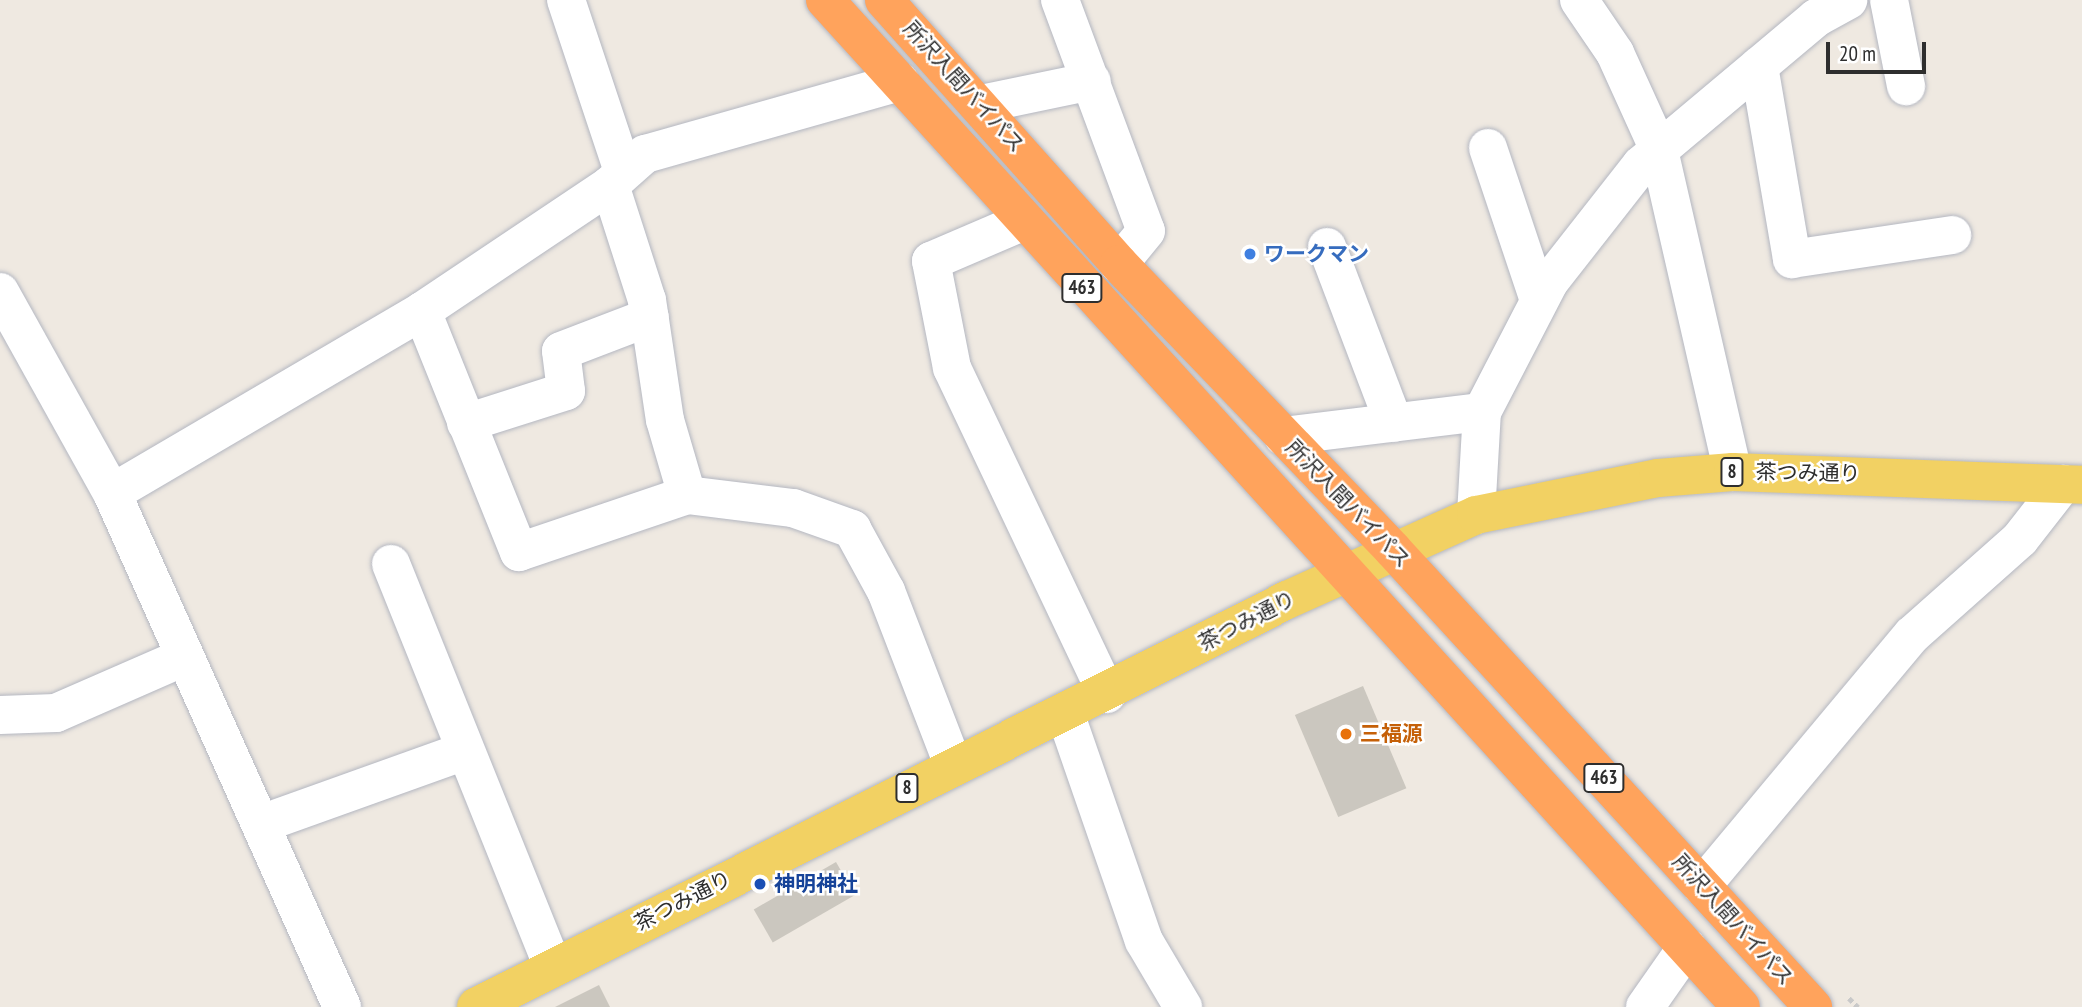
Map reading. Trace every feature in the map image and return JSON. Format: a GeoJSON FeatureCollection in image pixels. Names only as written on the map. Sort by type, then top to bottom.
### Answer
{"type":"FeatureCollection","features":[{"type":"Feature","properties":{"kind":"highway","name":"463"},"geometry":{"type":"LineString","coordinates":[[825,0],[1342,575],[1741,1007]]}},
{"type":"Feature","properties":{"kind":"highway","name":"所沢入間バイパス"},"geometry":{"type":"LineString","coordinates":[[884,0],[981,104],[1119,264],[1394,550],[1813,1007]]}},
{"type":"Feature","properties":{"kind":"main road","name":"茶つみ通り"},"geometry":{"type":"LineString","coordinates":[[476,1007],[953,765],[1107,694],[1394,550],[1476,515],[1658,478],[1733,472],[2072,485]]}},
{"type":"Feature","properties":{"kind":"street"},"geometry":{"type":"LineString","coordinates":[[566,0],[617,178],[650,317],[665,420],[687,495]]}},
{"type":"Feature","properties":{"kind":"street"},"geometry":{"type":"LineString","coordinates":[[1060,0],[1146,232],[1119,264]]}},
{"type":"Feature","properties":{"kind":"street"},"geometry":{"type":"LineString","coordinates":[[1579,0],[1615,53],[1659,150],[1733,472]]}},
{"type":"Feature","properties":{"kind":"street"},"geometry":{"type":"LineString","coordinates":[[1476,515],[1482,412],[1539,300],[1659,150],[1759,66],[1848,0]]}},
{"type":"Feature","properties":{"kind":"street"},"geometry":{"type":"LineString","coordinates":[[1889,0],[1906,86]]}},
{"type":"Feature","properties":{"kind":"street"},"geometry":{"type":"LineString","coordinates":[[1759,66],[1792,259],[1952,235]]}},
{"type":"Feature","properties":{"kind":"street"},"geometry":{"type":"LineString","coordinates":[[981,104],[1092,81]]}},
{"type":"Feature","properties":{"kind":"street"},"geometry":{"type":"LineString","coordinates":[[112,493],[422,311],[617,178],[645,154],[900,82]]}},
{"type":"Feature","properties":{"kind":"street"},"geometry":{"type":"LineString","coordinates":[[1488,148],[1539,300]]}},
{"type":"Feature","properties":{"kind":"street"},"geometry":{"type":"LineString","coordinates":[[1022,222],[932,261],[952,368],[1107,694]]}},
{"type":"Feature","properties":{"kind":"street"},"geometry":{"type":"LineString","coordinates":[[1327,247],[1394,423]]}},
{"type":"Feature","properties":{"kind":"street"},"geometry":{"type":"LineString","coordinates":[[0,292],[112,493],[182,659],[261,824],[342,1007]]}},
{"type":"Feature","properties":{"kind":"street"},"geometry":{"type":"LineString","coordinates":[[422,311],[519,552],[687,495],[793,508],[852,529],[886,591],[953,765]]}},
{"type":"Feature","properties":{"kind":"street"},"geometry":{"type":"LineString","coordinates":[[466,423],[566,391],[561,351],[650,317]]}},
{"type":"Feature","properties":{"kind":"street"},"geometry":{"type":"LineString","coordinates":[[1283,436],[1482,412]]}},
{"type":"Feature","properties":{"kind":"street"},"geometry":{"type":"LineString","coordinates":[[1702,886],[1912,635],[2020,539],[2072,485]]}},
{"type":"Feature","properties":{"kind":"street"},"geometry":{"type":"LineString","coordinates":[[391,564],[553,967]]}},
{"type":"Feature","properties":{"kind":"street"},"geometry":{"type":"LineString","coordinates":[[0,715],[56,713],[182,659]]}},
{"type":"Feature","properties":{"kind":"street"},"geometry":{"type":"LineString","coordinates":[[1065,713],[1144,940],[1183,1007]]}},
{"type":"Feature","properties":{"kind":"street"},"geometry":{"type":"LineString","coordinates":[[261,824],[465,751]]}},
{"type":"Feature","properties":{"kind":"street"},"geometry":{"type":"LineString","coordinates":[[1645,1007],[1687,947]]}},
{"type":"Feature","properties":{"kind":"building"},"geometry":{"type":"Polygon","coordinates":[[[1363,686],[1406,788],[1338,817],[1295,715],[1363,686]]]}},
{"type":"Feature","properties":{"kind":"building"},"geometry":{"type":"Polygon","coordinates":[[[836,862],[855,895],[773,942],[754,910],[836,862]]]}},
{"type":"Feature","properties":{"kind":"building"},"geometry":{"type":"Polygon","coordinates":[[[599,985],[610,1007],[555,1007],[599,985]]]}},
{"type":"Feature","properties":{"kind":"place","name":"ワークマン"},"geometry":{"type":"Point","coordinates":[1250,254]}},
{"type":"Feature","properties":{"kind":"place","name":"三福源"},"geometry":{"type":"Point","coordinates":[1346,734]}},
{"type":"Feature","properties":{"kind":"place","name":"神明神社"},"geometry":{"type":"Point","coordinates":[760,884]}}]}
